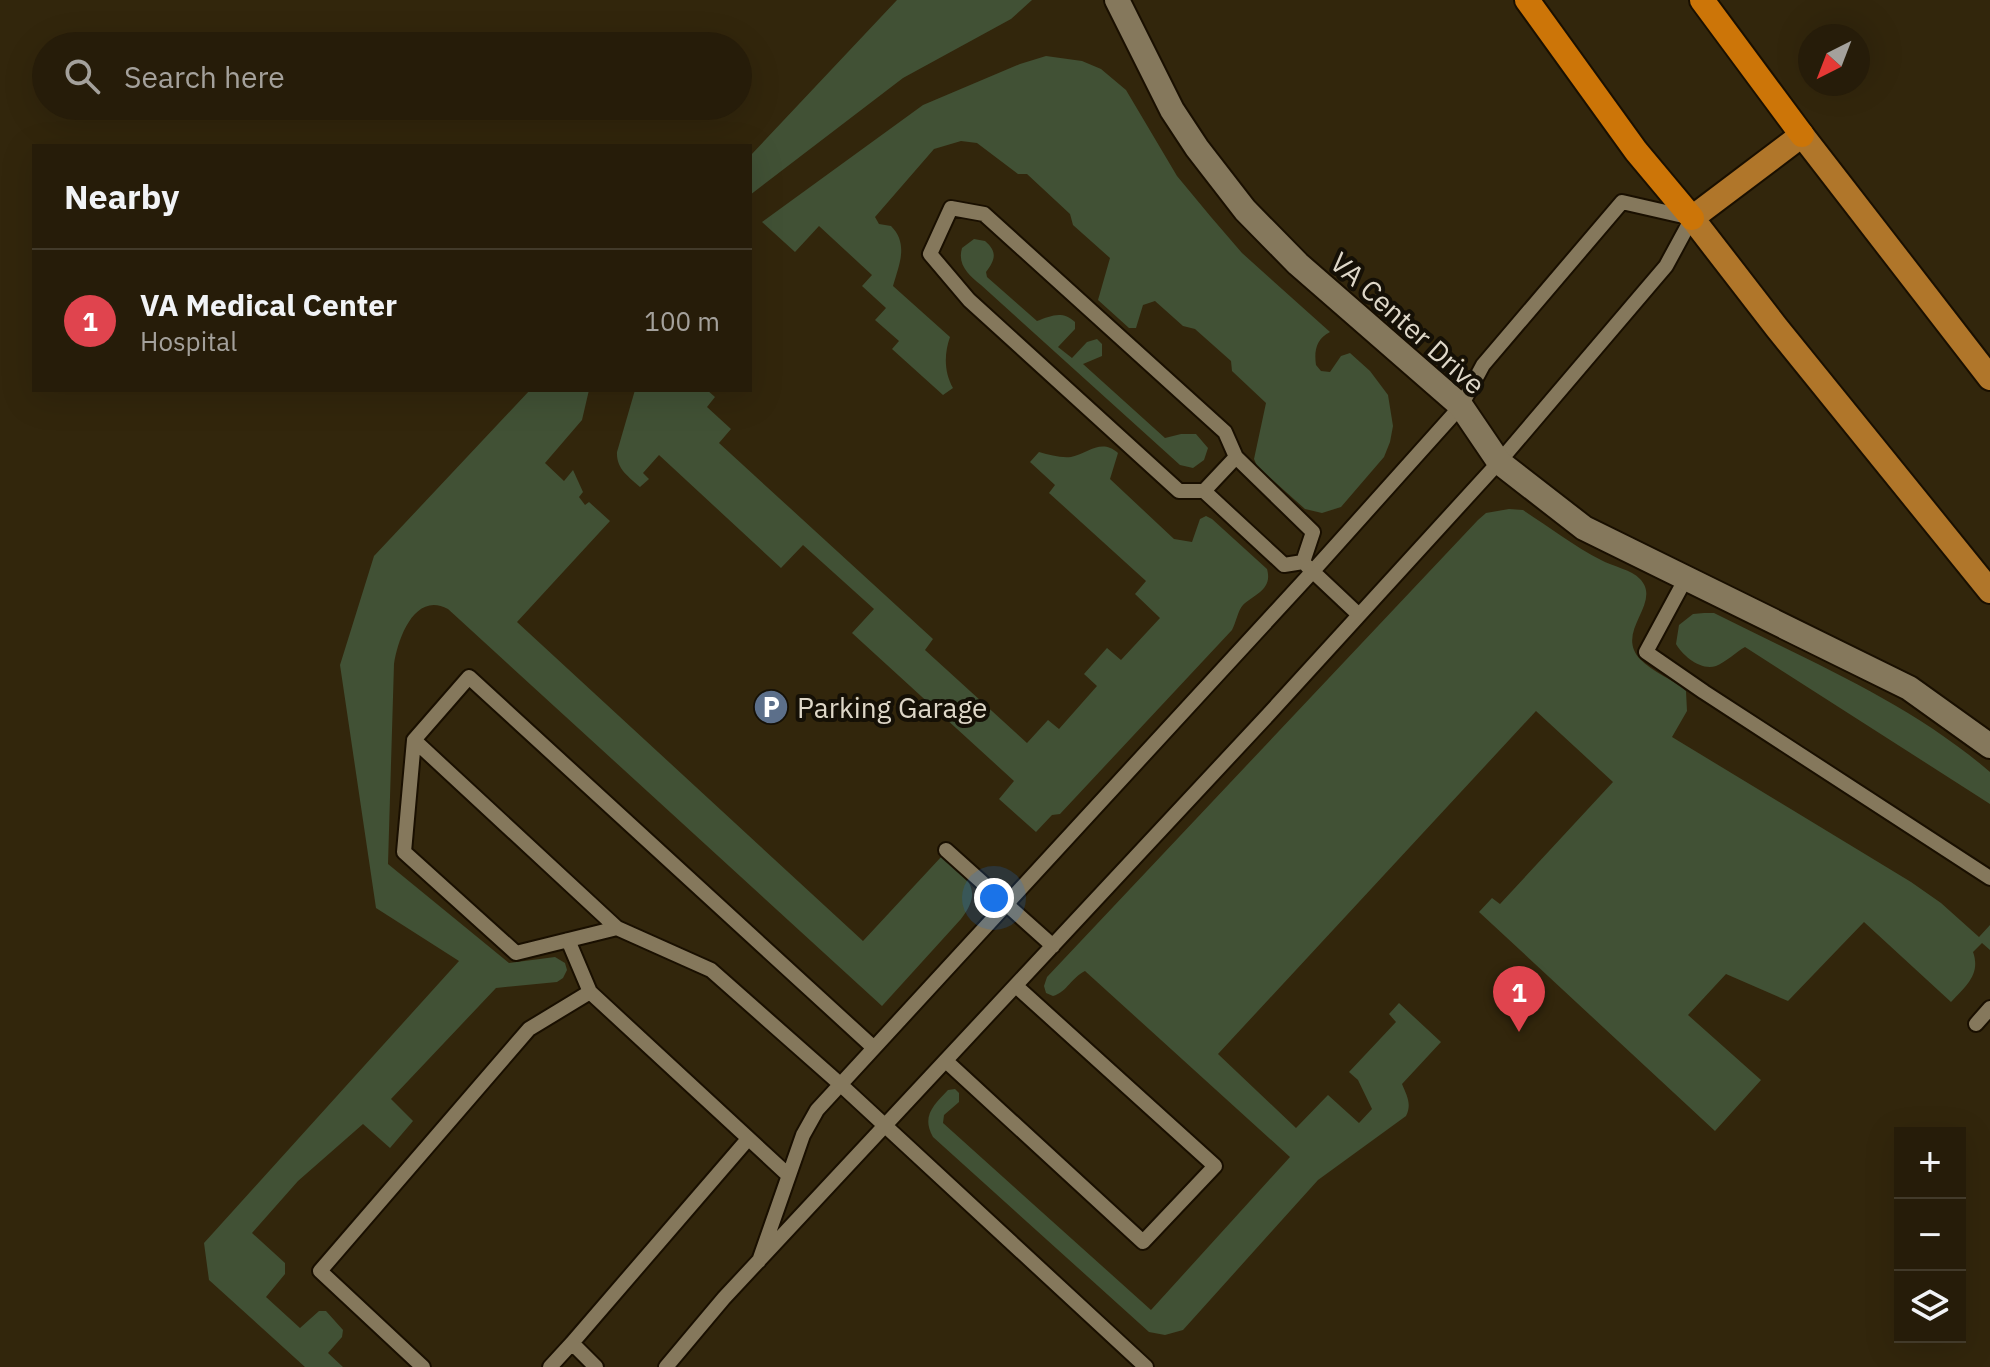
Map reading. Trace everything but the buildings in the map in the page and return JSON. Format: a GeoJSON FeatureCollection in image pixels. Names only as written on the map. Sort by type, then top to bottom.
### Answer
{"type":"FeatureCollection","features":[{"type":"Feature","properties":{"kind":"highway"},"geometry":{"type":"LineString","coordinates":[[1527,0],[1636,151],[1692,218]]}},
{"type":"Feature","properties":{"kind":"highway"},"geometry":{"type":"LineString","coordinates":[[1702,0],[1802,135]]}},
{"type":"Feature","properties":{"kind":"main road"},"geometry":{"type":"LineString","coordinates":[[1990,378],[1802,135],[1692,218],[1990,591]]}},
{"type":"Feature","properties":{"kind":"street","name":"VA Center Drive"},"geometry":{"type":"LineString","coordinates":[[1117,0],[1172,110],[1245,210],[1298,264],[1461,406],[1499,462],[1584,528],[1909,688],[1990,746]]}},
{"type":"Feature","properties":{"kind":"lane"},"geometry":{"type":"LineString","coordinates":[[666,1367],[759,1261],[1499,462],[1666,266],[1692,218],[1622,202],[1483,365],[1461,406],[1308,566],[1007,904],[817,1110],[803,1135],[759,1261]]}},
{"type":"Feature","properties":{"kind":"lane"},"geometry":{"type":"LineString","coordinates":[[1308,566],[1313,532],[1236,457],[1225,432],[984,214],[951,208],[930,254],[969,300],[1179,491],[1204,491],[1284,565],[1308,566],[1359,615]]}},
{"type":"Feature","properties":{"kind":"lane"},"geometry":{"type":"LineString","coordinates":[[1204,491],[1236,457]]}},
{"type":"Feature","properties":{"kind":"lane"},"geometry":{"type":"LineString","coordinates":[[1686,578],[1646,652],[1990,878]]}},
{"type":"Feature","properties":{"kind":"lane"},"geometry":{"type":"LineString","coordinates":[[617,928],[516,953],[404,852],[414,740],[469,677],[874,1048]]}},
{"type":"Feature","properties":{"kind":"lane"},"geometry":{"type":"LineString","coordinates":[[414,740],[617,928],[711,970],[840,1084],[1146,1367]]}},
{"type":"Feature","properties":{"kind":"lane"},"geometry":{"type":"LineString","coordinates":[[946,850],[1053,946]]}},
{"type":"Feature","properties":{"kind":"lane"},"geometry":{"type":"LineString","coordinates":[[568,940],[590,992],[788,1175]]}},
{"type":"Feature","properties":{"kind":"lane"},"geometry":{"type":"LineString","coordinates":[[946,1061],[1143,1242],[1215,1166],[1016,986]]}},
{"type":"Feature","properties":{"kind":"lane"},"geometry":{"type":"LineString","coordinates":[[423,1367],[320,1271],[529,1029],[590,992]]}},
{"type":"Feature","properties":{"kind":"lane"},"geometry":{"type":"LineString","coordinates":[[1976,1024],[1990,1008]]}},
{"type":"Feature","properties":{"kind":"lane"},"geometry":{"type":"LineString","coordinates":[[550,1367],[748,1139]]}},
{"type":"Feature","properties":{"kind":"lane"},"geometry":{"type":"LineString","coordinates":[[572,1343],[596,1367]]}},
{"type":"Feature","properties":{"kind":"green space"},"geometry":{"type":"Polygon","coordinates":[[[897,0],[1032,0],[1011,19],[903,78],[752,193],[752,154],[897,0]]]}},
{"type":"Feature","properties":{"kind":"green space"},"geometry":{"type":"Polygon","coordinates":[[[1046,56],[1082,61],[1101,69],[1126,90],[1177,176],[1211,217],[1242,253],[1330,332],[1322,338],[1316,350],[1316,365],[1321,371],[1330,372],[1341,356],[1350,353],[1370,371],[1388,395],[1393,426],[1384,457],[1341,507],[1322,513],[1305,509],[1257,466],[1254,459],[1266,403],[1232,371],[1231,361],[1195,329],[1183,326],[1155,301],[1143,305],[1136,328],[1129,328],[1098,300],[1110,258],[1073,225],[1070,214],[1027,174],[1018,174],[977,143],[961,141],[934,149],[875,217],[879,224],[891,226],[900,240],[900,263],[893,286],[950,337],[946,363],[953,388],[943,395],[892,349],[899,341],[875,320],[886,308],[862,286],[872,275],[819,226],[795,252],[762,222],[923,105],[1046,56]]]}},
{"type":"Feature","properties":{"kind":"green space"},"geometry":{"type":"Polygon","coordinates":[[[974,239],[985,241],[993,252],[987,277],[1037,321],[1061,315],[1075,322],[1075,329],[1058,347],[1072,358],[1087,342],[1097,339],[1102,344],[1102,356],[1083,364],[1165,438],[1196,434],[1208,448],[1204,460],[1193,468],[1180,465],[972,277],[963,265],[961,254],[962,248],[974,239]]]}},
{"type":"Feature","properties":{"kind":"green space"},"geometry":{"type":"Polygon","coordinates":[[[528,392],[589,392],[582,420],[545,463],[564,481],[573,470],[583,492],[579,497],[585,505],[589,502],[610,521],[517,622],[863,941],[942,856],[970,884],[972,899],[961,919],[882,1006],[448,609],[436,605],[426,606],[417,612],[404,630],[394,664],[388,864],[509,963],[555,957],[565,963],[567,970],[557,982],[496,988],[391,1099],[413,1121],[390,1148],[363,1124],[298,1181],[252,1233],[285,1263],[285,1274],[266,1297],[300,1328],[319,1311],[326,1311],[343,1330],[342,1337],[328,1353],[343,1367],[305,1367],[209,1280],[204,1243],[459,961],[376,908],[340,665],[374,556],[528,392]]]}},
{"type":"Feature","properties":{"kind":"green space"},"geometry":{"type":"Polygon","coordinates":[[[634,392],[709,392],[715,397],[707,407],[731,429],[719,443],[933,639],[925,650],[1027,743],[1048,720],[1059,729],[1097,686],[1084,674],[1107,648],[1121,660],[1160,618],[1135,594],[1146,581],[1049,493],[1055,485],[1030,462],[1039,452],[1071,457],[1100,447],[1112,449],[1118,453],[1110,479],[1174,539],[1192,542],[1200,519],[1206,516],[1267,569],[1267,582],[1241,607],[1232,630],[1060,814],[1052,815],[1036,832],[999,799],[1014,781],[852,633],[874,609],[803,545],[781,568],[659,455],[643,473],[649,479],[640,487],[624,472],[617,452],[634,392]]]}},
{"type":"Feature","properties":{"kind":"green space"},"geometry":{"type":"Polygon","coordinates":[[[1523,510],[1591,555],[1640,579],[1646,588],[1646,598],[1632,638],[1633,649],[1645,664],[1686,691],[1687,711],[1672,737],[1911,882],[1941,903],[1979,937],[1990,925],[1990,950],[1982,943],[1973,952],[1974,973],[1951,1002],[1864,922],[1788,1001],[1726,974],[1688,1015],[1761,1080],[1715,1131],[1479,912],[1492,898],[1500,904],[1613,782],[1536,711],[1218,1054],[1296,1128],[1328,1095],[1359,1123],[1372,1109],[1358,1080],[1349,1072],[1396,1022],[1389,1014],[1399,1003],[1441,1042],[1402,1084],[1409,1104],[1406,1116],[1318,1180],[1183,1330],[1165,1335],[1149,1332],[933,1137],[928,1123],[931,1111],[948,1090],[955,1089],[959,1093],[959,1102],[944,1115],[943,1123],[1151,1310],[1290,1157],[1085,971],[1053,996],[1046,993],[1044,986],[1047,977],[1478,520],[1486,513],[1523,510]]]}},
{"type":"Feature","properties":{"kind":"green space"},"geometry":{"type":"Polygon","coordinates":[[[1714,613],[1857,684],[1926,724],[1990,772],[1990,804],[1745,647],[1716,666],[1704,666],[1693,661],[1676,644],[1679,625],[1693,614],[1714,613]]]}},
{"type":"Feature","properties":{"kind":"place","name":"Parking Garage"},"geometry":{"type":"Point","coordinates":[771,707]}},
{"type":"Feature","properties":{"kind":"place","name":"VA Medical Center"},"geometry":{"type":"Point","coordinates":[1519,1032]}}]}
